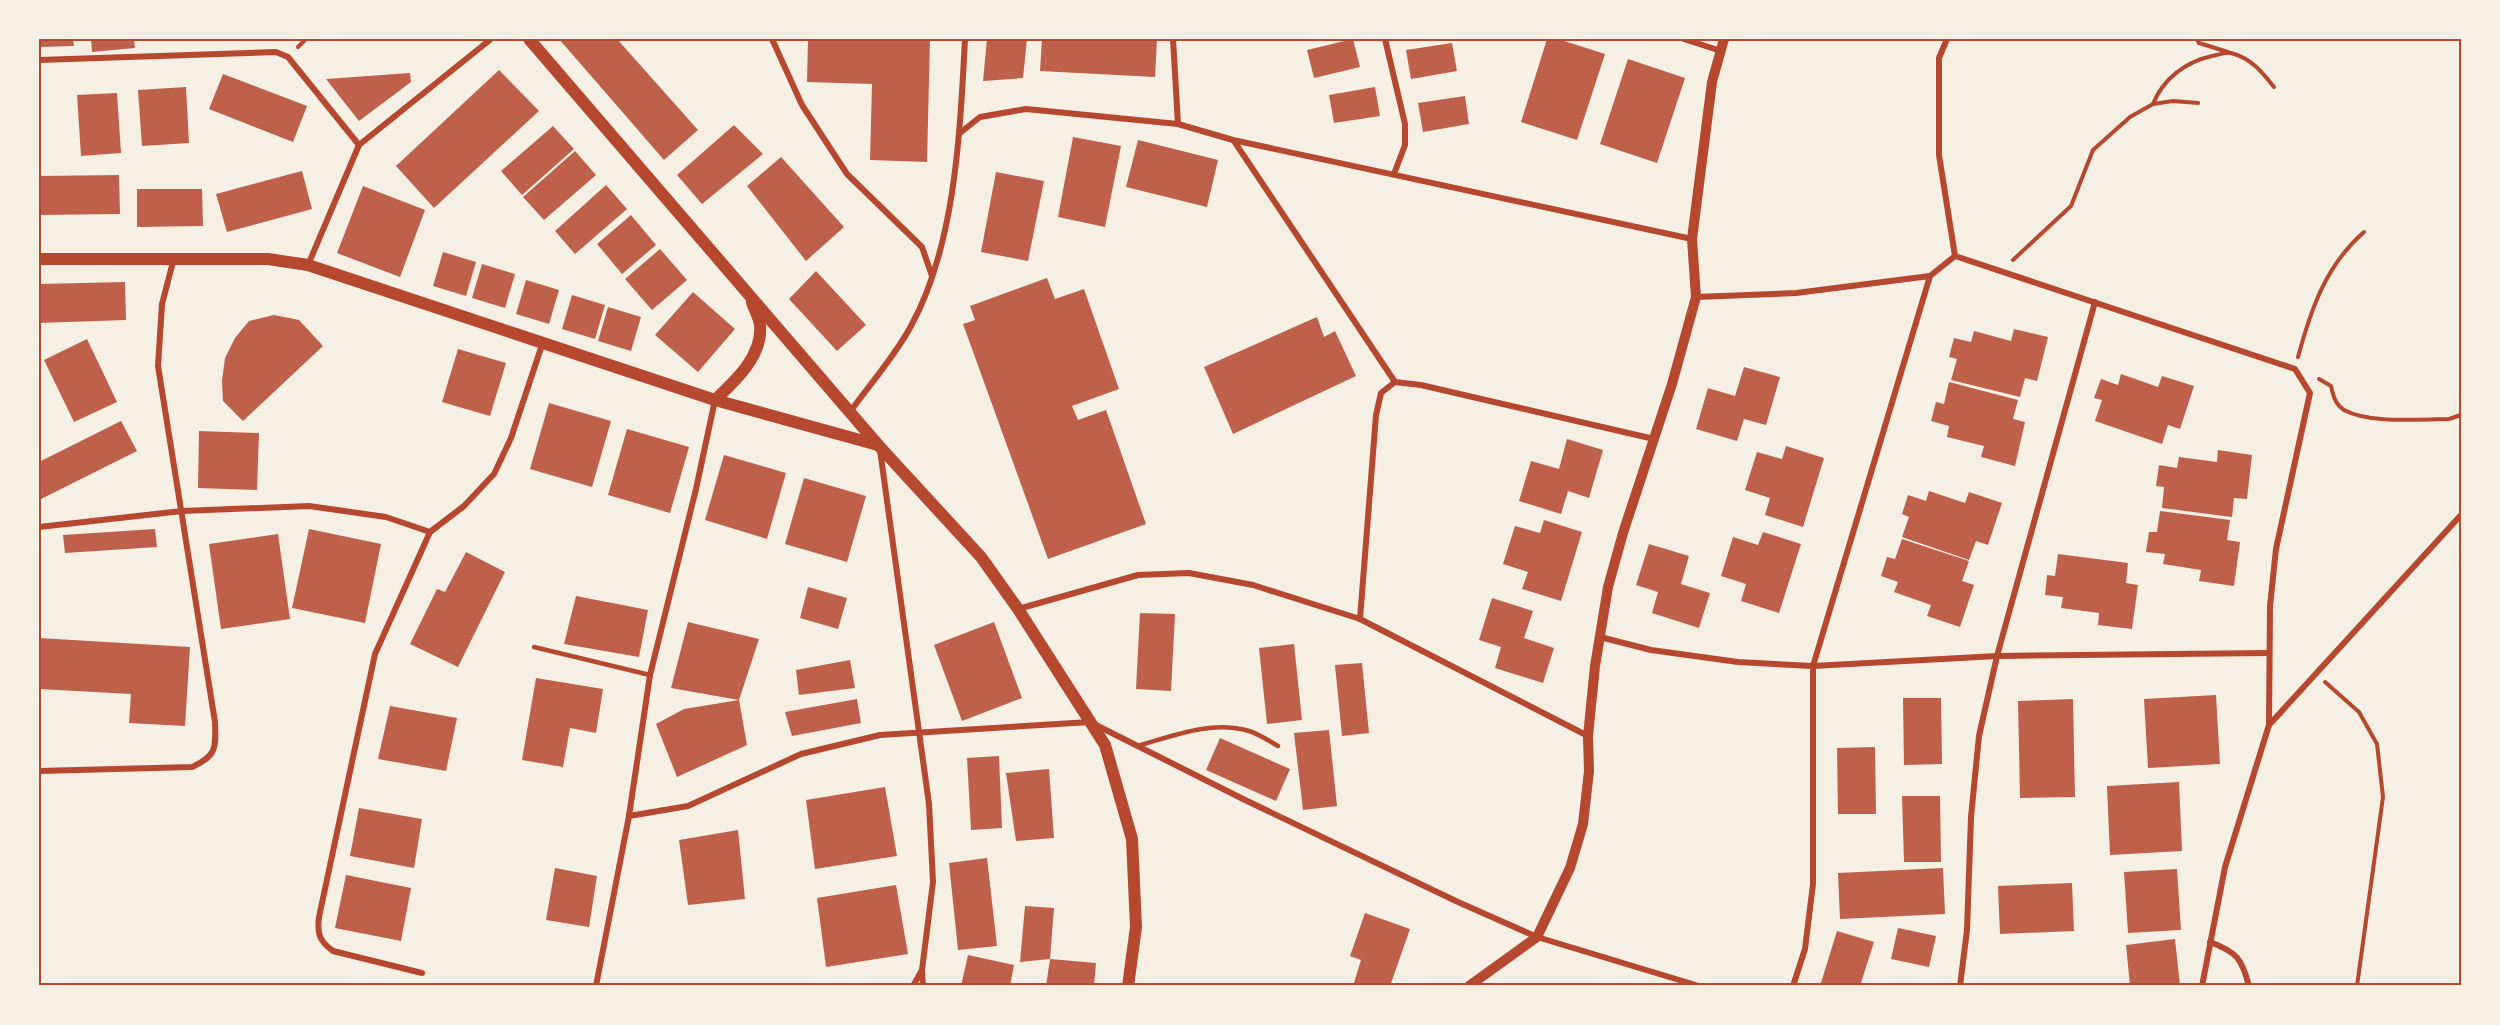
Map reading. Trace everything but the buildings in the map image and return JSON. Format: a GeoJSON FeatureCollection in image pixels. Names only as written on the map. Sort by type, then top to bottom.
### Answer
{"type":"FeatureCollection","features":[{"type":"Feature","properties":{"kind":"main road"},"geometry":{"type":"LineString","coordinates":[[529,39],[879,446],[981,557],[1018,609],[1105,745],[1132,839],[1136,927],[1128,986]]}},
{"type":"Feature","properties":{"kind":"main road"},"geometry":{"type":"LineString","coordinates":[[39,259],[268,259],[308,265],[542,345],[715,400],[879,446]]}},
{"type":"Feature","properties":{"kind":"main road"},"geometry":{"type":"LineString","coordinates":[[715,400],[741,375],[757,348],[760,324],[749,295]]}},
{"type":"Feature","properties":{"kind":"street"},"geometry":{"type":"LineString","coordinates":[[308,265],[359,144],[491,39]]}},
{"type":"Feature","properties":{"kind":"street"},"geometry":{"type":"LineString","coordinates":[[772,39],[802,105],[847,174],[922,247],[933,276]]}},
{"type":"Feature","properties":{"kind":"street"},"geometry":{"type":"LineString","coordinates":[[850,412],[911,327],[933,276],[941,249],[960,133],[965,39]]}},
{"type":"Feature","properties":{"kind":"street"},"geometry":{"type":"LineString","coordinates":[[1173,39],[1178,124]]}},
{"type":"Feature","properties":{"kind":"street"},"geometry":{"type":"LineString","coordinates":[[1384,39],[1405,124],[1405,145],[1394,174]]}},
{"type":"Feature","properties":{"kind":"street"},"geometry":{"type":"LineString","coordinates":[[1684,39],[1721,51]]}},
{"type":"Feature","properties":{"kind":"street"},"geometry":{"type":"LineString","coordinates":[[1469,986],[1537,937],[1570,868],[1583,824],[1589,771],[1587,736],[1608,587],[1696,297],[1692,238],[1712,82],[1724,39]]}},
{"type":"Feature","properties":{"kind":"street"},"geometry":{"type":"LineString","coordinates":[[1947,39],[1939,58],[1939,155],[1955,256]]}},
{"type":"Feature","properties":{"kind":"street"},"geometry":{"type":"LineString","coordinates":[[39,60],[276,52],[288,57],[359,144]]}},
{"type":"Feature","properties":{"kind":"street"},"geometry":{"type":"LineString","coordinates":[[960,133],[980,117],[1026,109],[1178,124],[1233,140],[1692,238]]}},
{"type":"Feature","properties":{"kind":"street"},"geometry":{"type":"LineString","coordinates":[[1233,140],[1395,382]]}},
{"type":"Feature","properties":{"kind":"street"},"geometry":{"type":"LineString","coordinates":[[1955,256],[2295,369],[2310,393],[2276,549],[2268,653],[2269,725],[2225,867],[2202,986]]}},
{"type":"Feature","properties":{"kind":"street"},"geometry":{"type":"LineString","coordinates":[[1696,297],[1796,293],[1930,276],[1955,256]]}},
{"type":"Feature","properties":{"kind":"street"},"geometry":{"type":"LineString","coordinates":[[39,771],[192,767],[206,761],[213,753],[215,722],[158,366],[162,304],[174,258]]}},
{"type":"Feature","properties":{"kind":"street"},"geometry":{"type":"LineString","coordinates":[[1793,986],[1805,949],[1813,884],[1814,666],[1930,276]]}},
{"type":"Feature","properties":{"kind":"street"},"geometry":{"type":"LineString","coordinates":[[1960,986],[1967,930],[1971,818],[1978,736],[1997,656],[2095,302]]}},
{"type":"Feature","properties":{"kind":"street"},"geometry":{"type":"LineString","coordinates":[[422,973],[343,955],[322,943],[318,932],[375,654],[430,532],[464,506],[494,474],[511,438],[542,345]]}},
{"type":"Feature","properties":{"kind":"street"},"geometry":{"type":"LineString","coordinates":[[1360,620],[1376,415],[1381,393],[1395,382],[1421,385],[1654,439]]}},
{"type":"Feature","properties":{"kind":"street"},"geometry":{"type":"LineString","coordinates":[[596,986],[629,816],[650,675],[715,400]]}},
{"type":"Feature","properties":{"kind":"street"},"geometry":{"type":"LineString","coordinates":[[879,446],[929,804],[933,882],[922,970],[923,986]]}},
{"type":"Feature","properties":{"kind":"street"},"geometry":{"type":"LineString","coordinates":[[39,528],[182,511],[309,506],[386,517],[430,532]]}},
{"type":"Feature","properties":{"kind":"street"},"geometry":{"type":"LineString","coordinates":[[2269,725],[2461,515]]}},
{"type":"Feature","properties":{"kind":"street"},"geometry":{"type":"LineString","coordinates":[[1018,609],[1138,575],[1189,573],[1253,585],[1360,620],[1587,736]]}},
{"type":"Feature","properties":{"kind":"street"},"geometry":{"type":"LineString","coordinates":[[1600,637],[1651,650],[1738,662],[1814,666],[1997,656],[2268,653]]}},
{"type":"Feature","properties":{"kind":"street"},"geometry":{"type":"LineString","coordinates":[[629,816],[688,806],[801,753],[880,735],[1090,722],[1376,863],[1537,937],[1699,986]]}},
{"type":"Feature","properties":{"kind":"street"},"geometry":{"type":"LineString","coordinates":[[2210,942],[2229,949],[2242,962],[2249,986]]}},
{"type":"Feature","properties":{"kind":"street"},"geometry":{"type":"LineString","coordinates":[[913,986],[922,970]]}},
{"type":"Feature","properties":{"kind":"lane"},"geometry":{"type":"LineString","coordinates":[[534,647],[650,675]]}},
{"type":"Feature","properties":{"kind":"lane"},"geometry":{"type":"LineString","coordinates":[[1137,746],[1202,728],[1226,727],[1250,732],[1278,746]]}},
{"type":"Feature","properties":{"kind":"path"},"geometry":{"type":"LineString","coordinates":[[2197,39],[2199,43],[2229,52],[2257,65],[2274,87]]}},
{"type":"Feature","properties":{"kind":"path"},"geometry":{"type":"LineString","coordinates":[[2152,105],[2158,90],[2176,72],[2200,59],[2229,52]]}},
{"type":"Feature","properties":{"kind":"path"},"geometry":{"type":"LineString","coordinates":[[2001,271],[2071,206],[2093,150],[2130,117],[2152,105],[2173,101],[2198,103]]}},
{"type":"Feature","properties":{"kind":"path"},"geometry":{"type":"LineString","coordinates":[[2295,369],[2311,310],[2328,274],[2346,247],[2364,232]]}},
{"type":"Feature","properties":{"kind":"path"},"geometry":{"type":"LineString","coordinates":[[2306,387],[2320,379],[2331,386],[2333,399],[2343,409],[2369,417],[2448,419],[2461,415]]}},
{"type":"Feature","properties":{"kind":"path"},"geometry":{"type":"LineString","coordinates":[[2316,675],[2359,712],[2377,744],[2383,797],[2357,986]]}}]}
